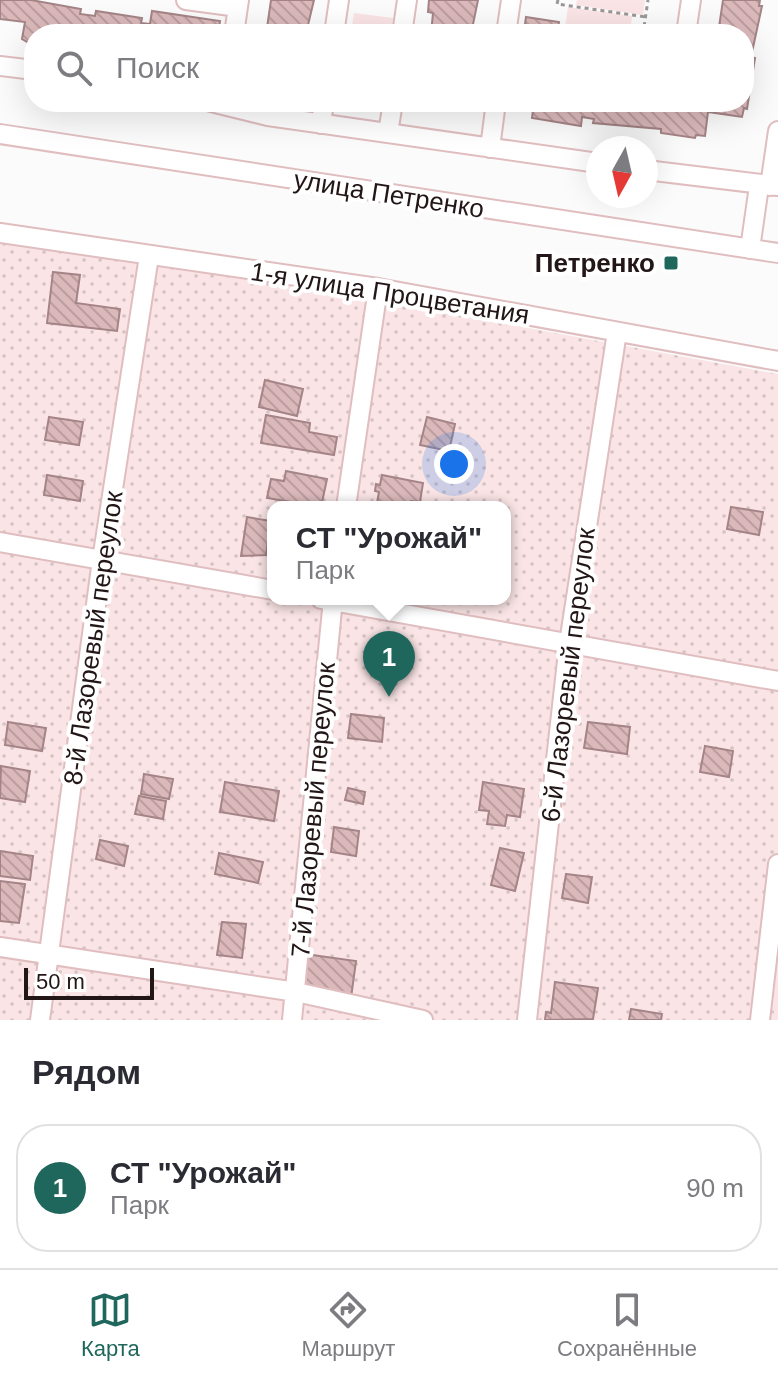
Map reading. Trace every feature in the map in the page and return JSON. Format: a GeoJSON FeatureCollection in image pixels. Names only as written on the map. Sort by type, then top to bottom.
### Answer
{"type":"FeatureCollection","features":[{"type":"Feature","properties":{"kind":"street"},"geometry":{"type":"LineString","coordinates":[[186,0],[238,4],[235,24]]}},
{"type":"Feature","properties":{"kind":"street"},"geometry":{"type":"LineString","coordinates":[[335,24],[339,0]]}},
{"type":"Feature","properties":{"kind":"street"},"geometry":{"type":"LineString","coordinates":[[403,24],[407,0]]}},
{"type":"Feature","properties":{"kind":"street"},"geometry":{"type":"LineString","coordinates":[[507,24],[511,0]]}},
{"type":"Feature","properties":{"kind":"street"},"geometry":{"type":"LineString","coordinates":[[687,24],[691,0]]}},
{"type":"Feature","properties":{"kind":"street"},"geometry":{"type":"LineString","coordinates":[[0,66],[24,69]]}},
{"type":"Feature","properties":{"kind":"street"},"geometry":{"type":"LineString","coordinates":[[253,112],[586,161]]}},
{"type":"Feature","properties":{"kind":"street"},"geometry":{"type":"LineString","coordinates":[[321,124],[323,112]]}},
{"type":"Feature","properties":{"kind":"street"},"geometry":{"type":"LineString","coordinates":[[388,133],[391,112]]}},
{"type":"Feature","properties":{"kind":"street"},"geometry":{"type":"LineString","coordinates":[[490,148],[495,112]]}},
{"type":"Feature","properties":{"kind":"street"},"geometry":{"type":"LineString","coordinates":[[750,249],[769,186],[778,131]]}},
{"type":"Feature","properties":{"kind":"street","name":"улица Петренко"},"geometry":{"type":"LineString","coordinates":[[0,134],[778,253]]}},
{"type":"Feature","properties":{"kind":"street"},"geometry":{"type":"LineString","coordinates":[[658,172],[769,186]]}},
{"type":"Feature","properties":{"kind":"street","name":"1-я улица Процветания"},"geometry":{"type":"LineString","coordinates":[[0,233],[378,288],[778,361]]}},
{"type":"Feature","properties":{"kind":"street","name":"8-й Лазоревый переулок"},"geometry":{"type":"LineString","coordinates":[[40,1020],[102,560],[149,256]]}},
{"type":"Feature","properties":{"kind":"street"},"geometry":{"type":"LineString","coordinates":[[347,501],[378,288]]}},
{"type":"Feature","properties":{"kind":"street","name":"6-й Лазоревый переулок"},"geometry":{"type":"LineString","coordinates":[[527,1020],[569,643],[617,332]]}},
{"type":"Feature","properties":{"kind":"street"},"geometry":{"type":"LineString","coordinates":[[0,542],[267,589]]}},
{"type":"Feature","properties":{"kind":"street","name":"7-й Лазоревый переулок"},"geometry":{"type":"LineString","coordinates":[[292,1020],[329,605]]}},
{"type":"Feature","properties":{"kind":"street"},"geometry":{"type":"LineString","coordinates":[[357,605],[778,681]]}},
{"type":"Feature","properties":{"kind":"street"},"geometry":{"type":"LineString","coordinates":[[760,1020],[778,864]]}},
{"type":"Feature","properties":{"kind":"street"},"geometry":{"type":"LineString","coordinates":[[0,947],[296,992],[423,1020]]}},
{"type":"Feature","properties":{"kind":"path"},"geometry":{"type":"LineString","coordinates":[[558,0],[557,4],[646,17]]}},
{"type":"Feature","properties":{"kind":"path"},"geometry":{"type":"LineString","coordinates":[[645,24],[648,0]]}},
{"type":"Feature","properties":{"kind":"shaded area"},"geometry":{"type":"Polygon","coordinates":[[[577,0],[645,0],[643,15],[576,5],[577,0]]]}},
{"type":"Feature","properties":{"kind":"shaded area"},"geometry":{"type":"Polygon","coordinates":[[[568,7],[632,16],[631,24],[565,24],[568,7]]]}},
{"type":"Feature","properties":{"kind":"shaded area"},"geometry":{"type":"Polygon","coordinates":[[[354,13],[393,18],[392,24],[352,24],[354,13]]]}},
{"type":"Feature","properties":{"kind":"shaded area"},"geometry":{"type":"Polygon","coordinates":[[[0,231],[778,374],[778,1020],[0,1020],[0,231]]]}},
{"type":"Feature","properties":{"kind":"building"},"geometry":{"type":"Polygon","coordinates":[[[0,0],[31,0],[81,9],[80,14],[95,16],[96,11],[142,18],[141,23],[150,24],[25,24],[0,19],[0,0]]]}},
{"type":"Feature","properties":{"kind":"building"},"geometry":{"type":"Polygon","coordinates":[[[271,0],[314,0],[308,24],[268,24],[271,0]]]}},
{"type":"Feature","properties":{"kind":"building"},"geometry":{"type":"Polygon","coordinates":[[[429,0],[478,0],[473,24],[432,24],[433,13],[428,12],[429,0]]]}},
{"type":"Feature","properties":{"kind":"building"},"geometry":{"type":"Polygon","coordinates":[[[723,0],[760,0],[759,6],[762,6],[754,43],[754,24],[719,24],[723,0]]]}},
{"type":"Feature","properties":{"kind":"building"},"geometry":{"type":"Polygon","coordinates":[[[152,11],[220,21],[220,24],[150,24],[152,11]]]}},
{"type":"Feature","properties":{"kind":"building"},"geometry":{"type":"Polygon","coordinates":[[[526,17],[559,22],[559,24],[525,24],[526,17]]]}},
{"type":"Feature","properties":{"kind":"building"},"geometry":{"type":"Polygon","coordinates":[[[533,112],[708,112],[705,136],[696,135],[695,138],[661,133],[661,129],[593,123],[594,119],[582,117],[581,126],[532,118],[533,112]]]}},
{"type":"Feature","properties":{"kind":"building"},"geometry":{"type":"Polygon","coordinates":[[[708,112],[743,112],[742,117],[708,112]]]}},
{"type":"Feature","properties":{"kind":"building"},"geometry":{"type":"Polygon","coordinates":[[[53,272],[80,275],[76,303],[120,309],[117,331],[47,323],[53,272]]]}},
{"type":"Feature","properties":{"kind":"building"},"geometry":{"type":"Polygon","coordinates":[[[265,380],[303,389],[297,416],[259,407],[265,380]]]}},
{"type":"Feature","properties":{"kind":"building"},"geometry":{"type":"Polygon","coordinates":[[[266,415],[310,423],[309,432],[337,437],[334,455],[261,443],[266,415]]]}},
{"type":"Feature","properties":{"kind":"building"},"geometry":{"type":"Polygon","coordinates":[[[49,417],[83,422],[79,445],[45,440],[49,417]]]}},
{"type":"Feature","properties":{"kind":"building"},"geometry":{"type":"Polygon","coordinates":[[[427,417],[455,424],[449,451],[420,445],[427,417]]]}},
{"type":"Feature","properties":{"kind":"building"},"geometry":{"type":"Polygon","coordinates":[[[286,471],[327,479],[322,501],[267,498],[271,479],[284,481],[286,471]]]}},
{"type":"Feature","properties":{"kind":"building"},"geometry":{"type":"Polygon","coordinates":[[[47,475],[83,481],[80,501],[44,495],[47,475]]]}},
{"type":"Feature","properties":{"kind":"building"},"geometry":{"type":"Polygon","coordinates":[[[382,475],[423,483],[420,501],[377,501],[376,484],[380,485],[382,475]]]}},
{"type":"Feature","properties":{"kind":"building"},"geometry":{"type":"Polygon","coordinates":[[[731,507],[763,512],[759,535],[727,529],[731,507]]]}},
{"type":"Feature","properties":{"kind":"building"},"geometry":{"type":"Polygon","coordinates":[[[247,517],[267,520],[266,555],[241,556],[247,517]]]}},
{"type":"Feature","properties":{"kind":"building"},"geometry":{"type":"Polygon","coordinates":[[[376,646],[408,651],[404,677],[373,673],[376,646]]]}},
{"type":"Feature","properties":{"kind":"building"},"geometry":{"type":"Polygon","coordinates":[[[351,714],[384,718],[382,742],[348,738],[351,714]]]}},
{"type":"Feature","properties":{"kind":"building"},"geometry":{"type":"Polygon","coordinates":[[[8,722],[46,728],[42,751],[5,745],[8,722]]]}},
{"type":"Feature","properties":{"kind":"building"},"geometry":{"type":"Polygon","coordinates":[[[588,722],[630,727],[627,754],[584,748],[588,722]]]}},
{"type":"Feature","properties":{"kind":"building"},"geometry":{"type":"Polygon","coordinates":[[[705,746],[733,751],[729,777],[700,772],[705,746]]]}},
{"type":"Feature","properties":{"kind":"building"},"geometry":{"type":"Polygon","coordinates":[[[1,766],[30,771],[25,802],[0,798],[1,766]]]}},
{"type":"Feature","properties":{"kind":"building"},"geometry":{"type":"Polygon","coordinates":[[[144,774],[173,779],[169,799],[141,794],[144,774]]]}},
{"type":"Feature","properties":{"kind":"building"},"geometry":{"type":"Polygon","coordinates":[[[225,782],[279,791],[274,821],[220,812],[225,782]]]}},
{"type":"Feature","properties":{"kind":"building"},"geometry":{"type":"Polygon","coordinates":[[[483,782],[524,789],[520,817],[507,815],[505,826],[487,824],[489,811],[479,810],[483,782]]]}},
{"type":"Feature","properties":{"kind":"building"},"geometry":{"type":"Polygon","coordinates":[[[348,788],[365,792],[363,804],[345,800],[348,788]]]}},
{"type":"Feature","properties":{"kind":"building"},"geometry":{"type":"Polygon","coordinates":[[[139,796],[166,801],[163,819],[135,814],[139,796]]]}},
{"type":"Feature","properties":{"kind":"building"},"geometry":{"type":"Polygon","coordinates":[[[334,827],[359,831],[356,856],[331,852],[334,827]]]}},
{"type":"Feature","properties":{"kind":"building"},"geometry":{"type":"Polygon","coordinates":[[[100,840],[128,846],[124,866],[96,859],[100,840]]]}},
{"type":"Feature","properties":{"kind":"building"},"geometry":{"type":"Polygon","coordinates":[[[500,848],[524,853],[515,891],[491,885],[500,848]]]}},
{"type":"Feature","properties":{"kind":"building"},"geometry":{"type":"Polygon","coordinates":[[[0,851],[33,856],[30,880],[0,876],[0,851]]]}},
{"type":"Feature","properties":{"kind":"building"},"geometry":{"type":"Polygon","coordinates":[[[219,853],[263,862],[258,883],[215,874],[219,853]]]}},
{"type":"Feature","properties":{"kind":"building"},"geometry":{"type":"Polygon","coordinates":[[[566,874],[592,877],[588,903],[562,898],[566,874]]]}},
{"type":"Feature","properties":{"kind":"building"},"geometry":{"type":"Polygon","coordinates":[[[0,881],[25,884],[19,923],[0,921],[0,881]]]}},
{"type":"Feature","properties":{"kind":"building"},"geometry":{"type":"Polygon","coordinates":[[[222,922],[246,924],[242,958],[217,955],[222,922]]]}},
{"type":"Feature","properties":{"kind":"building"},"geometry":{"type":"Polygon","coordinates":[[[305,954],[356,961],[351,998],[300,990],[305,954]]]}},
{"type":"Feature","properties":{"kind":"building"},"geometry":{"type":"Polygon","coordinates":[[[555,982],[598,988],[593,1019],[545,1020],[546,1012],[551,1013],[555,982]]]}},
{"type":"Feature","properties":{"kind":"building"},"geometry":{"type":"Polygon","coordinates":[[[631,1009],[662,1014],[661,1020],[629,1020],[631,1009]]]}},
{"type":"Feature","properties":{"kind":"place","name":"Петренко"},"geometry":{"type":"Point","coordinates":[671,263]}},
{"type":"Feature","properties":{"kind":"place","name":"СТ \"Урожай\""},"geometry":{"type":"Point","coordinates":[389,697]}}]}
